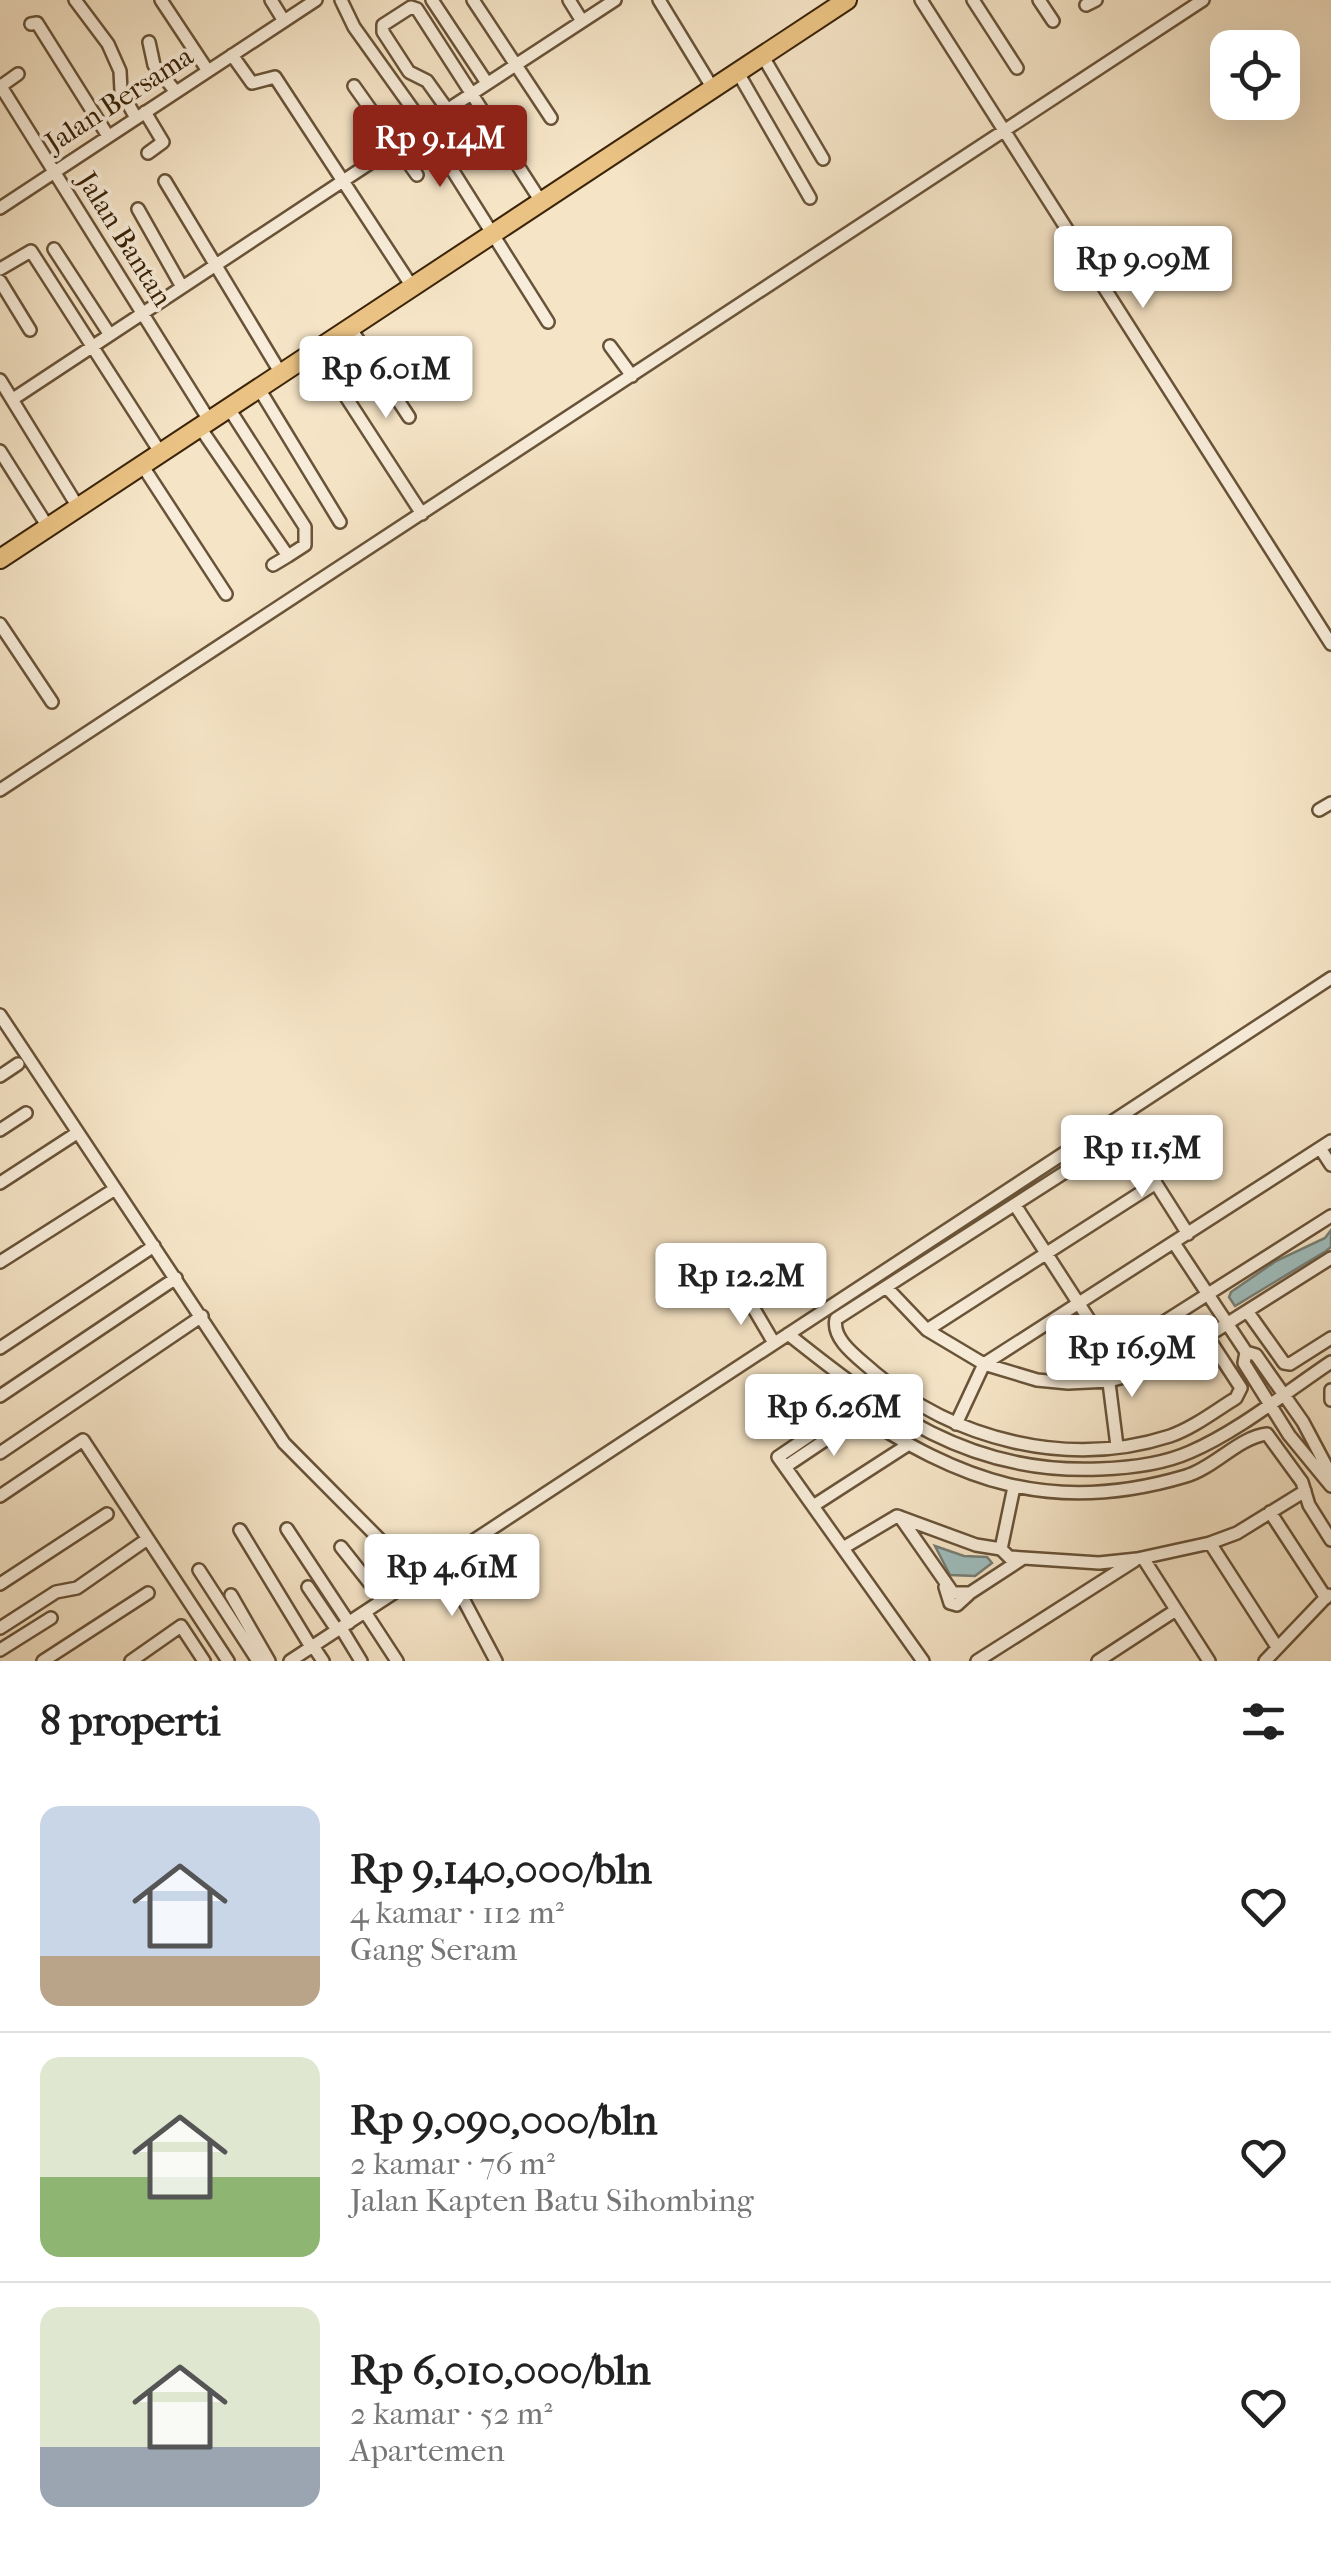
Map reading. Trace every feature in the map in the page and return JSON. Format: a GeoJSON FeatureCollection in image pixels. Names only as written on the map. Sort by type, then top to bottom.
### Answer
{"type":"FeatureCollection","features":[{"type":"Feature","properties":{"kind":"highway"},"geometry":{"type":"LineString","coordinates":[[0,560],[490,232],[847,0]]}},
{"type":"Feature","properties":{"kind":"street"},"geometry":{"type":"LineString","coordinates":[[75,0],[108,44],[120,71],[121,91],[163,142],[148,153]]}},
{"type":"Feature","properties":{"kind":"street"},"geometry":{"type":"LineString","coordinates":[[160,0],[208,71]]}},
{"type":"Feature","properties":{"kind":"street"},"geometry":{"type":"LineString","coordinates":[[271,0],[284,21]]}},
{"type":"Feature","properties":{"kind":"street","name":"Jalan Bersama"},"geometry":{"type":"LineString","coordinates":[[0,208],[316,0]]}},
{"type":"Feature","properties":{"kind":"street"},"geometry":{"type":"LineString","coordinates":[[341,0],[354,27],[424,125],[548,322]]}},
{"type":"Feature","properties":{"kind":"street"},"geometry":{"type":"LineString","coordinates":[[432,0],[487,83]]}},
{"type":"Feature","properties":{"kind":"street"},"geometry":{"type":"LineString","coordinates":[[473,0],[551,118]]}},
{"type":"Feature","properties":{"kind":"street"},"geometry":{"type":"LineString","coordinates":[[569,0],[582,21]]}},
{"type":"Feature","properties":{"kind":"street"},"geometry":{"type":"LineString","coordinates":[[424,125],[615,0]]}},
{"type":"Feature","properties":{"kind":"street"},"geometry":{"type":"LineString","coordinates":[[659,0],[712,87]]}},
{"type":"Feature","properties":{"kind":"street"},"geometry":{"type":"LineString","coordinates":[[920,0],[1331,644]]}},
{"type":"Feature","properties":{"kind":"street"},"geometry":{"type":"LineString","coordinates":[[972,0],[1017,68]]}},
{"type":"Feature","properties":{"kind":"street"},"geometry":{"type":"LineString","coordinates":[[1039,0],[1053,21]]}},
{"type":"Feature","properties":{"kind":"street"},"geometry":{"type":"LineString","coordinates":[[0,790],[1203,0]]}},
{"type":"Feature","properties":{"kind":"street"},"geometry":{"type":"LineString","coordinates":[[447,109],[427,80],[409,72],[382,32],[383,26],[415,8],[474,92],[540,200]]}},
{"type":"Feature","properties":{"kind":"street"},"geometry":{"type":"LineString","coordinates":[[32,24],[37,23],[108,136]]}},
{"type":"Feature","properties":{"kind":"street"},"geometry":{"type":"LineString","coordinates":[[149,42],[154,66],[176,92]]}},
{"type":"Feature","properties":{"kind":"street"},"geometry":{"type":"LineString","coordinates":[[232,55],[253,84],[275,76],[411,285]]}},
{"type":"Feature","properties":{"kind":"street"},"geometry":{"type":"LineString","coordinates":[[762,55],[823,160]]}},
{"type":"Feature","properties":{"kind":"street"},"geometry":{"type":"LineString","coordinates":[[737,71],[810,198]]}},
{"type":"Feature","properties":{"kind":"street"},"geometry":{"type":"LineString","coordinates":[[1,90],[18,74]]}},
{"type":"Feature","properties":{"kind":"street"},"geometry":{"type":"LineString","coordinates":[[354,86],[402,141],[417,175]]}},
{"type":"Feature","properties":{"kind":"street","name":"Jalan Bantan"},"geometry":{"type":"LineString","coordinates":[[1,90],[143,314],[204,423],[288,556]]}},
{"type":"Feature","properties":{"kind":"street"},"geometry":{"type":"LineString","coordinates":[[13,400],[402,141]]}},
{"type":"Feature","properties":{"kind":"street"},"geometry":{"type":"LineString","coordinates":[[164,180],[280,372]]}},
{"type":"Feature","properties":{"kind":"street"},"geometry":{"type":"LineString","coordinates":[[138,209],[182,287]]}},
{"type":"Feature","properties":{"kind":"street"},"geometry":{"type":"LineString","coordinates":[[54,249],[110,335]]}},
{"type":"Feature","properties":{"kind":"street"},"geometry":{"type":"LineString","coordinates":[[0,269],[31,250],[160,452]]}},
{"type":"Feature","properties":{"kind":"street"},"geometry":{"type":"LineString","coordinates":[[0,282],[30,330]]}},
{"type":"Feature","properties":{"kind":"street"},"geometry":{"type":"LineString","coordinates":[[349,326],[409,417]]}},
{"type":"Feature","properties":{"kind":"street"},"geometry":{"type":"LineString","coordinates":[[610,346],[632,376]]}},
{"type":"Feature","properties":{"kind":"street"},"geometry":{"type":"LineString","coordinates":[[315,349],[422,514]]}},
{"type":"Feature","properties":{"kind":"street"},"geometry":{"type":"LineString","coordinates":[[0,380],[78,507]]}},
{"type":"Feature","properties":{"kind":"street"},"geometry":{"type":"LineString","coordinates":[[258,387],[340,522]]}},
{"type":"Feature","properties":{"kind":"street"},"geometry":{"type":"LineString","coordinates":[[228,407],[305,527],[305,545],[273,565]]}},
{"type":"Feature","properties":{"kind":"street"},"geometry":{"type":"LineString","coordinates":[[0,451],[48,527]]}},
{"type":"Feature","properties":{"kind":"street"},"geometry":{"type":"LineString","coordinates":[[142,465],[226,594]]}},
{"type":"Feature","properties":{"kind":"street"},"geometry":{"type":"LineString","coordinates":[[0,624],[52,702]]}},
{"type":"Feature","properties":{"kind":"street"},"geometry":{"type":"LineString","coordinates":[[1319,810],[1331,802]]}},
{"type":"Feature","properties":{"kind":"street"},"geometry":{"type":"LineString","coordinates":[[290,1661],[1331,978]]}},
{"type":"Feature","properties":{"kind":"street"},"geometry":{"type":"LineString","coordinates":[[0,1015],[291,1450],[417,1578]]}},
{"type":"Feature","properties":{"kind":"street"},"geometry":{"type":"LineString","coordinates":[[0,1076],[18,1064]]}},
{"type":"Feature","properties":{"kind":"street"},"geometry":{"type":"LineString","coordinates":[[0,1130],[26,1113]]}},
{"type":"Feature","properties":{"kind":"street"},"geometry":{"type":"LineString","coordinates":[[0,1183],[77,1133]]}},
{"type":"Feature","properties":{"kind":"street"},"geometry":{"type":"LineString","coordinates":[[1188,1234],[1123,1138],[836,1318],[838,1337],[893,1388],[956,1424],[1021,1444],[1061,1449],[1117,1446],[1169,1436],[1236,1398],[1241,1388],[1207,1336]]}},
{"type":"Feature","properties":{"kind":"street"},"geometry":{"type":"LineString","coordinates":[[956,1424],[984,1364],[1326,1144],[1331,1165]]}},
{"type":"Feature","properties":{"kind":"street"},"geometry":{"type":"LineString","coordinates":[[927,1330],[1156,1183]]}},
{"type":"Feature","properties":{"kind":"street"},"geometry":{"type":"LineString","coordinates":[[0,1262],[116,1189]]}},
{"type":"Feature","properties":{"kind":"street"},"geometry":{"type":"LineString","coordinates":[[1015,1205],[1109,1357],[1117,1446]]}},
{"type":"Feature","properties":{"kind":"street"},"geometry":{"type":"LineString","coordinates":[[1068,1384],[1331,1216]]}},
{"type":"Feature","properties":{"kind":"street"},"geometry":{"type":"LineString","coordinates":[[1174,1242],[1246,1352],[1256,1355],[1303,1422],[1331,1475]]}},
{"type":"Feature","properties":{"kind":"street"},"geometry":{"type":"LineString","coordinates":[[0,1348],[154,1246]]}},
{"type":"Feature","properties":{"kind":"street"},"geometry":{"type":"LineString","coordinates":[[886,1287],[927,1330],[984,1364],[1037,1380],[1068,1384],[1109,1381],[1158,1368],[1331,1258]]}},
{"type":"Feature","properties":{"kind":"street"},"geometry":{"type":"LineString","coordinates":[[0,1396],[176,1278]]}},
{"type":"Feature","properties":{"kind":"street"},"geometry":{"type":"LineString","coordinates":[[744,1292],[774,1343]]}},
{"type":"Feature","properties":{"kind":"street"},"geometry":{"type":"LineString","coordinates":[[1247,1311],[1284,1363],[1290,1364],[1331,1338]]}},
{"type":"Feature","properties":{"kind":"street"},"geometry":{"type":"LineString","coordinates":[[0,1452],[202,1316]]}},
{"type":"Feature","properties":{"kind":"street"},"geometry":{"type":"LineString","coordinates":[[788,1334],[910,1424],[952,1446],[1039,1468],[1104,1469],[1189,1453],[1331,1362]]}},
{"type":"Feature","properties":{"kind":"street"},"geometry":{"type":"LineString","coordinates":[[1246,1352],[1244,1363],[1288,1436],[1331,1486]]}},
{"type":"Feature","properties":{"kind":"street"},"geometry":{"type":"LineString","coordinates":[[1331,1390],[1331,1400]]}},
{"type":"Feature","properties":{"kind":"street"},"geometry":{"type":"LineString","coordinates":[[923,1661],[778,1457],[850,1408],[906,1446],[946,1466],[1014,1486],[1100,1492],[1144,1486],[1207,1468],[1268,1434],[1329,1534]]}},
{"type":"Feature","properties":{"kind":"street"},"geometry":{"type":"LineString","coordinates":[[0,1496],[83,1440],[228,1661]]}},
{"type":"Feature","properties":{"kind":"street"},"geometry":{"type":"LineString","coordinates":[[812,1506],[906,1446]]}},
{"type":"Feature","properties":{"kind":"street"},"geometry":{"type":"LineString","coordinates":[[1001,1549],[1014,1486]]}},
{"type":"Feature","properties":{"kind":"street"},"geometry":{"type":"LineString","coordinates":[[842,1548],[890,1518],[900,1517],[946,1535],[1001,1549],[1009,1557],[1100,1563],[1140,1559],[1210,1544],[1305,1491]]}},
{"type":"Feature","properties":{"kind":"street"},"geometry":{"type":"LineString","coordinates":[[1265,1661],[1328,1595],[1270,1512]]}},
{"type":"Feature","properties":{"kind":"street"},"geometry":{"type":"LineString","coordinates":[[0,1584],[107,1514]]}},
{"type":"Feature","properties":{"kind":"street"},"geometry":{"type":"LineString","coordinates":[[900,1517],[945,1587],[950,1603],[957,1606],[1022,1559]]}},
{"type":"Feature","properties":{"kind":"street"},"geometry":{"type":"LineString","coordinates":[[240,1530],[323,1661]]}},
{"type":"Feature","properties":{"kind":"street"},"geometry":{"type":"LineString","coordinates":[[286,1530],[362,1661]]}},
{"type":"Feature","properties":{"kind":"street"},"geometry":{"type":"LineString","coordinates":[[0,1628],[56,1592],[78,1588],[146,1540]]}},
{"type":"Feature","properties":{"kind":"street"},"geometry":{"type":"LineString","coordinates":[[1210,1544],[1277,1647]]}},
{"type":"Feature","properties":{"kind":"street"},"geometry":{"type":"LineString","coordinates":[[341,1548],[383,1600]]}},
{"type":"Feature","properties":{"kind":"street"},"geometry":{"type":"LineString","coordinates":[[1140,1559],[1206,1660]]}},
{"type":"Feature","properties":{"kind":"street"},"geometry":{"type":"LineString","coordinates":[[977,1661],[1140,1559]]}},
{"type":"Feature","properties":{"kind":"street"},"geometry":{"type":"LineString","coordinates":[[443,1561],[496,1661]]}},
{"type":"Feature","properties":{"kind":"street"},"geometry":{"type":"LineString","coordinates":[[199,1570],[258,1661]]}},
{"type":"Feature","properties":{"kind":"street"},"geometry":{"type":"LineString","coordinates":[[308,1586],[342,1627]]}},
{"type":"Feature","properties":{"kind":"street"},"geometry":{"type":"LineString","coordinates":[[43,1661],[148,1592]]}},
{"type":"Feature","properties":{"kind":"street"},"geometry":{"type":"LineString","coordinates":[[231,1595],[269,1661]]}},
{"type":"Feature","properties":{"kind":"street"},"geometry":{"type":"LineString","coordinates":[[1098,1661],[1176,1610]]}},
{"type":"Feature","properties":{"kind":"street"},"geometry":{"type":"LineString","coordinates":[[365,1612],[397,1661]]}},
{"type":"Feature","properties":{"kind":"street"},"geometry":{"type":"LineString","coordinates":[[0,1650],[51,1618]]}},
{"type":"Feature","properties":{"kind":"street"},"geometry":{"type":"LineString","coordinates":[[131,1661],[182,1626],[204,1661]]}},
{"type":"Feature","properties":{"kind":"water"},"geometry":{"type":"Polygon","coordinates":[[[1331,1230],[1331,1247],[1326,1251],[1235,1306],[1229,1297],[1231,1292],[1276,1261],[1325,1238],[1331,1230]]]}},
{"type":"Feature","properties":{"kind":"water"},"geometry":{"type":"Polygon","coordinates":[[[935,1546],[964,1556],[987,1557],[992,1563],[975,1576],[950,1575],[935,1546]]]}}]}
